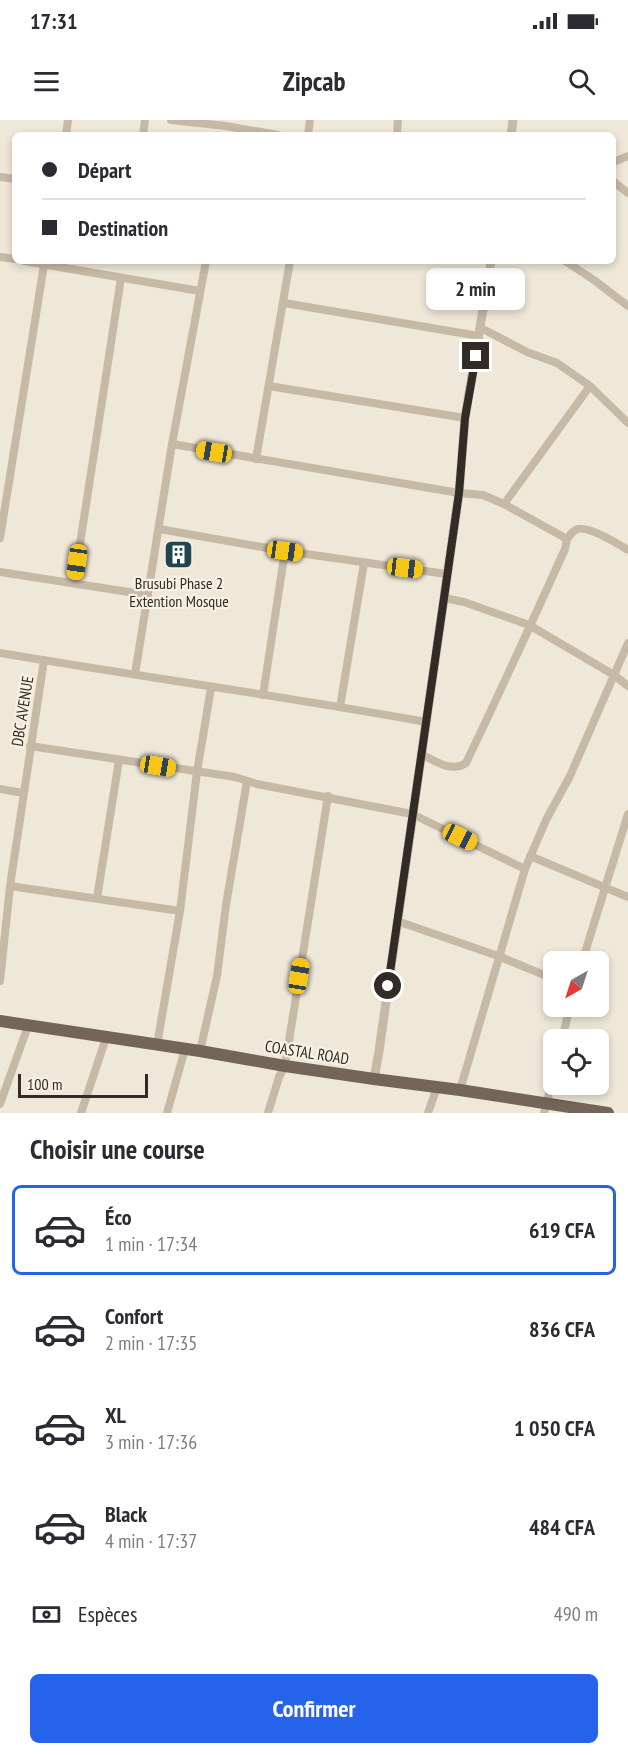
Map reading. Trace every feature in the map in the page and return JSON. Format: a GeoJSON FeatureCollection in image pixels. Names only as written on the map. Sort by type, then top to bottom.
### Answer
{"type":"FeatureCollection","features":[{"type":"Feature","properties":{"kind":"main road","name":"COASTAL ROAD"},"geometry":{"type":"LineString","coordinates":[[0,1021],[285,1066],[460,1090],[545,1108],[608,1113]]}},
{"type":"Feature","properties":{"kind":"street"},"geometry":{"type":"LineString","coordinates":[[171,120],[226,123],[265,132]]}},
{"type":"Feature","properties":{"kind":"street"},"geometry":{"type":"LineString","coordinates":[[39,264],[200,291]]}},
{"type":"Feature","properties":{"kind":"street"},"geometry":{"type":"LineString","coordinates":[[135,674],[172,444],[205,264]]}},
{"type":"Feature","properties":{"kind":"street"},"geometry":{"type":"LineString","coordinates":[[256,459],[290,264]]}},
{"type":"Feature","properties":{"kind":"street"},"geometry":{"type":"LineString","coordinates":[[374,1079],[459,493],[465,418],[491,264]]}},
{"type":"Feature","properties":{"kind":"street"},"geometry":{"type":"LineString","coordinates":[[569,264],[626,302]]}},
{"type":"Feature","properties":{"kind":"street"},"geometry":{"type":"LineString","coordinates":[[0,538],[44,265]]}},
{"type":"Feature","properties":{"kind":"street"},"geometry":{"type":"LineString","coordinates":[[74,584],[122,278]]}},
{"type":"Feature","properties":{"kind":"street"},"geometry":{"type":"LineString","coordinates":[[284,303],[480,332],[557,363],[590,386],[628,423]]}},
{"type":"Feature","properties":{"kind":"street"},"geometry":{"type":"LineString","coordinates":[[269,386],[465,418]]}},
{"type":"Feature","properties":{"kind":"street"},"geometry":{"type":"LineString","coordinates":[[504,504],[590,386]]}},
{"type":"Feature","properties":{"kind":"street"},"geometry":{"type":"LineString","coordinates":[[172,444],[459,493],[483,495],[567,539]]}},
{"type":"Feature","properties":{"kind":"street"},"geometry":{"type":"LineString","coordinates":[[159,529],[285,551],[446,574]]}},
{"type":"Feature","properties":{"kind":"street"},"geometry":{"type":"LineString","coordinates":[[421,754],[451,767],[460,767],[466,763],[565,549],[567,539],[575,530],[587,529],[628,550]]}},
{"type":"Feature","properties":{"kind":"street"},"geometry":{"type":"LineString","coordinates":[[263,695],[285,551]]}},
{"type":"Feature","properties":{"kind":"street"},"geometry":{"type":"LineString","coordinates":[[340,707],[364,563]]}},
{"type":"Feature","properties":{"kind":"street"},"geometry":{"type":"LineString","coordinates":[[0,572],[148,595]]}},
{"type":"Feature","properties":{"kind":"street"},"geometry":{"type":"LineString","coordinates":[[444,598],[464,602],[529,626],[614,675],[628,686]]}},
{"type":"Feature","properties":{"kind":"street"},"geometry":{"type":"LineString","coordinates":[[460,1090],[525,868],[546,820],[570,776],[628,644]]}},
{"type":"Feature","properties":{"kind":"street"},"geometry":{"type":"LineString","coordinates":[[0,653],[426,722]]}},
{"type":"Feature","properties":{"kind":"street","name":"DBC AVENUE"},"geometry":{"type":"LineString","coordinates":[[0,981],[10,886],[44,660]]}},
{"type":"Feature","properties":{"kind":"street"},"geometry":{"type":"LineString","coordinates":[[157,1045],[180,911],[197,772],[211,688]]}},
{"type":"Feature","properties":{"kind":"street"},"geometry":{"type":"LineString","coordinates":[[30,746],[235,777],[412,814],[525,868]]}},
{"type":"Feature","properties":{"kind":"street"},"geometry":{"type":"LineString","coordinates":[[97,898],[119,760]]}},
{"type":"Feature","properties":{"kind":"street"},"geometry":{"type":"LineString","coordinates":[[200,1051],[217,976],[226,905],[247,781]]}},
{"type":"Feature","properties":{"kind":"street"},"geometry":{"type":"LineString","coordinates":[[0,789],[23,793]]}},
{"type":"Feature","properties":{"kind":"street"},"geometry":{"type":"LineString","coordinates":[[268,1113],[285,1066],[328,796]]}},
{"type":"Feature","properties":{"kind":"street"},"geometry":{"type":"LineString","coordinates":[[585,951],[628,814]]}},
{"type":"Feature","properties":{"kind":"street"},"geometry":{"type":"LineString","coordinates":[[530,856],[628,897]]}},
{"type":"Feature","properties":{"kind":"street"},"geometry":{"type":"LineString","coordinates":[[10,886],[180,911]]}},
{"type":"Feature","properties":{"kind":"street"},"geometry":{"type":"LineString","coordinates":[[397,921],[498,956],[543,974]]}},
{"type":"Feature","properties":{"kind":"street"},"geometry":{"type":"LineString","coordinates":[[0,1104],[28,1026]]}},
{"type":"Feature","properties":{"kind":"street"},"geometry":{"type":"LineString","coordinates":[[81,1113],[106,1038]]}},
{"type":"Feature","properties":{"kind":"street"},"geometry":{"type":"LineString","coordinates":[[167,1113],[184,1049]]}},
{"type":"Feature","properties":{"kind":"street"},"geometry":{"type":"LineString","coordinates":[[428,1113],[437,1087]]}},
{"type":"Feature","properties":{"kind":"place","name":"Brusubi Phase 2 Extention Mosque"},"geometry":{"type":"Point","coordinates":[179,555]}},
{"type":"Feature","properties":{"kind":"route"},"geometry":{"type":"LineString","coordinates":[[388,986],[459,493],[465,418],[476,356]]}}]}
